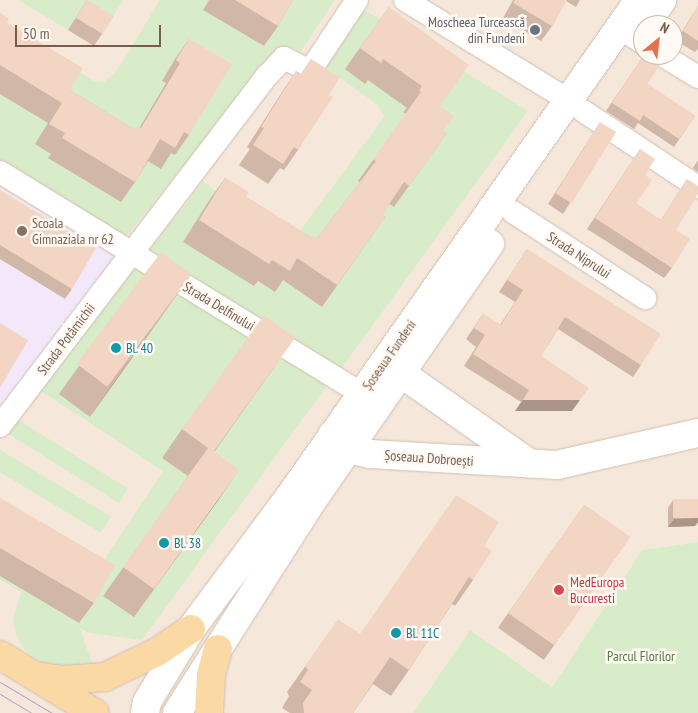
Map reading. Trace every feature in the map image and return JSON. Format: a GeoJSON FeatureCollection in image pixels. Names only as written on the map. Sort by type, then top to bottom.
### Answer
{"type":"FeatureCollection","features":[{"type":"Feature","properties":{"kind":"main road","name":"Șoseaua Fundeni"},"geometry":{"type":"LineString","coordinates":[[638,15],[639,0]]}},
{"type":"Feature","properties":{"kind":"main road","name":"Șoseaua Fundeni"},"geometry":{"type":"LineString","coordinates":[[650,15],[662,0]]}},
{"type":"Feature","properties":{"kind":"main road","name":"Șoseaua Fundeni"},"geometry":{"type":"LineString","coordinates":[[145,713],[147,702],[191,629],[341,441],[575,105],[633,37]]}},
{"type":"Feature","properties":{"kind":"main road","name":"Șoseaua Fundeni"},"geometry":{"type":"LineString","coordinates":[[177,713],[298,522],[341,441],[362,394],[393,367],[513,212],[575,105]]}},
{"type":"Feature","properties":{"kind":"main road"},"geometry":{"type":"LineString","coordinates":[[393,367],[530,464]]}},
{"type":"Feature","properties":{"kind":"main road","name":"Șoseaua Dobroești"},"geometry":{"type":"LineString","coordinates":[[341,441],[370,454],[557,465],[589,460],[698,433]]}},
{"type":"Feature","properties":{"kind":"main road"},"geometry":{"type":"LineString","coordinates":[[35,676],[83,681],[106,678],[158,652],[191,629]]}},
{"type":"Feature","properties":{"kind":"main road"},"geometry":{"type":"LineString","coordinates":[[209,713],[210,682],[218,649]]}},
{"type":"Feature","properties":{"kind":"main road"},"geometry":{"type":"LineString","coordinates":[[0,655],[95,713]]}},
{"type":"Feature","properties":{"kind":"street","name":"Strada Potârnichii"},"geometry":{"type":"LineString","coordinates":[[0,426],[131,252],[278,63],[284,58],[291,59],[310,71],[357,0]]}},
{"type":"Feature","properties":{"kind":"street"},"geometry":{"type":"LineString","coordinates":[[405,0],[575,105],[698,187]]}},
{"type":"Feature","properties":{"kind":"street"},"geometry":{"type":"LineString","coordinates":[[678,65],[698,77]]}},
{"type":"Feature","properties":{"kind":"street","name":"Strada Delfinului"},"geometry":{"type":"LineString","coordinates":[[0,172],[362,394]]}},
{"type":"Feature","properties":{"kind":"street","name":"Strada Niprului"},"geometry":{"type":"LineString","coordinates":[[513,212],[645,298]]}},
{"type":"Feature","properties":{"kind":"shaded area"},"geometry":{"type":"Polygon","coordinates":[[[0,0],[698,0],[698,542],[642,550],[552,687],[470,630],[413,713],[0,713],[0,0]]]}},
{"type":"Feature","properties":{"kind":"shaded area"},"geometry":{"type":"Polygon","coordinates":[[[0,188],[115,257],[0,411],[0,188]]]}},
{"type":"Feature","properties":{"kind":"green space"},"geometry":{"type":"Polygon","coordinates":[[[18,0],[123,0],[106,27],[79,12],[68,30],[18,0]]]}},
{"type":"Feature","properties":{"kind":"green space"},"geometry":{"type":"Polygon","coordinates":[[[160,0],[335,0],[300,52],[289,47],[276,50],[125,238],[0,162],[0,24],[94,81],[104,82],[116,72],[160,0]]]}},
{"type":"Feature","properties":{"kind":"green space"},"geometry":{"type":"Polygon","coordinates":[[[363,9],[528,111],[341,369],[149,251],[203,182],[284,235],[299,232],[384,117],[378,105],[325,67],[363,9]]]}},
{"type":"Feature","properties":{"kind":"green space"},"geometry":{"type":"Polygon","coordinates":[[[133,266],[328,384],[142,640],[89,633],[80,628],[93,667],[82,671],[44,665],[25,650],[16,634],[13,620],[21,592],[0,579],[0,509],[99,568],[163,471],[41,391],[133,266]]]}},
{"type":"Feature","properties":{"kind":"green space"},"geometry":{"type":"Polygon","coordinates":[[[15,418],[128,488],[119,503],[6,432],[15,418]]]}},
{"type":"Feature","properties":{"kind":"green space"},"geometry":{"type":"Polygon","coordinates":[[[0,450],[111,516],[101,533],[0,472],[0,450]]]}},
{"type":"Feature","properties":{"kind":"green space","name":"Parcul Florilor"},"geometry":{"type":"Polygon","coordinates":[[[698,542],[698,713],[413,713],[470,630],[552,687],[642,550],[698,542]]]}},
{"type":"Feature","properties":{"kind":"building"},"geometry":{"type":"Polygon","coordinates":[[[87,0],[114,16],[103,34],[76,18],[87,0]]]}},
{"type":"Feature","properties":{"kind":"building"},"geometry":{"type":"Polygon","coordinates":[[[235,0],[293,0],[278,26],[235,0]]]}},
{"type":"Feature","properties":{"kind":"building"},"geometry":{"type":"Polygon","coordinates":[[[515,0],[567,0],[552,26],[513,3],[515,0]]]}},
{"type":"Feature","properties":{"kind":"building"},"geometry":{"type":"Polygon","coordinates":[[[698,6],[698,41],[683,31],[698,6]]]}},
{"type":"Feature","properties":{"kind":"building"},"geometry":{"type":"Polygon","coordinates":[[[389,7],[469,65],[440,106],[454,116],[443,131],[446,134],[409,186],[404,182],[382,215],[385,217],[337,285],[297,258],[290,271],[272,260],[269,264],[199,220],[225,178],[249,192],[246,197],[312,238],[313,235],[317,238],[376,161],[373,159],[421,92],[419,91],[422,86],[383,59],[381,63],[360,48],[389,7]]]}},
{"type":"Feature","properties":{"kind":"building"},"geometry":{"type":"Polygon","coordinates":[[[0,13],[9,18],[7,23],[83,68],[70,90],[135,130],[138,126],[141,128],[180,63],[176,60],[189,39],[232,64],[189,135],[184,132],[175,148],[160,139],[135,182],[62,138],[65,133],[49,124],[62,103],[0,65],[0,13]]]}},
{"type":"Feature","properties":{"kind":"building"},"geometry":{"type":"Polygon","coordinates":[[[311,59],[340,77],[329,95],[333,97],[298,150],[294,147],[283,164],[253,145],[264,128],[261,127],[296,71],[301,74],[311,59]]]}},
{"type":"Feature","properties":{"kind":"building"},"geometry":{"type":"Polygon","coordinates":[[[637,65],[660,65],[647,84],[695,116],[679,139],[643,115],[640,121],[612,103],[637,65]]]}},
{"type":"Feature","properties":{"kind":"building"},"geometry":{"type":"Polygon","coordinates":[[[600,122],[616,132],[572,203],[555,193],[600,122]]]}},
{"type":"Feature","properties":{"kind":"building"},"geometry":{"type":"Polygon","coordinates":[[[640,149],[655,159],[645,175],[652,180],[636,204],[661,220],[687,179],[698,186],[698,194],[676,230],[690,239],[672,268],[595,218],[640,149]]]}},
{"type":"Feature","properties":{"kind":"building","name":"Scoala Gimnaziala nr 62"},"geometry":{"type":"Polygon","coordinates":[[[0,190],[96,248],[72,289],[0,245],[0,190]]]}},
{"type":"Feature","properties":{"kind":"building"},"geometry":{"type":"Polygon","coordinates":[[[527,249],[661,334],[641,365],[565,317],[541,356],[589,388],[580,400],[523,400],[529,390],[473,354],[485,335],[474,328],[483,314],[501,325],[523,290],[507,280],[527,249]]]}},
{"type":"Feature","properties":{"kind":"building","name":"Bl. 40"},"geometry":{"type":"Polygon","coordinates":[[[161,252],[191,275],[107,387],[77,364],[161,252]]]}},
{"type":"Feature","properties":{"kind":"building"},"geometry":{"type":"Polygon","coordinates":[[[264,315],[295,338],[214,451],[239,470],[154,589],[123,567],[208,448],[182,429],[264,315]]]}},
{"type":"Feature","properties":{"kind":"building"},"geometry":{"type":"Polygon","coordinates":[[[0,323],[28,340],[0,388],[0,323]]]}},
{"type":"Feature","properties":{"kind":"building"},"geometry":{"type":"Polygon","coordinates":[[[456,495],[499,522],[484,546],[492,551],[473,580],[469,577],[409,670],[390,657],[353,713],[304,713],[303,703],[312,690],[300,682],[308,670],[305,666],[338,620],[360,634],[456,495]]]}},
{"type":"Feature","properties":{"kind":"building"},"geometry":{"type":"Polygon","coordinates":[[[0,498],[115,565],[94,603],[0,548],[0,498]]]}},
{"type":"Feature","properties":{"kind":"building"},"geometry":{"type":"Polygon","coordinates":[[[673,499],[698,499],[698,518],[673,518],[673,499]]]}},
{"type":"Feature","properties":{"kind":"building","name":"MedEuropa Bucuresti"},"geometry":{"type":"Polygon","coordinates":[[[584,505],[630,537],[554,645],[508,613],[584,505]]]}},
{"type":"Feature","properties":{"kind":"tram line"},"geometry":{"type":"LineString","coordinates":[[0,682],[52,713]]}},
{"type":"Feature","properties":{"kind":"tram line"},"geometry":{"type":"LineString","coordinates":[[0,694],[32,713]]}},
{"type":"Feature","properties":{"kind":"place","name":"Moscheea Turcească din Fundeni"},"geometry":{"type":"Point","coordinates":[535,30]}},
{"type":"Feature","properties":{"kind":"place","name":"Scoala Gimnaziala nr 62"},"geometry":{"type":"Point","coordinates":[22,231]}},
{"type":"Feature","properties":{"kind":"place","name":"Bl. 40"},"geometry":{"type":"Point","coordinates":[116,348]}},
{"type":"Feature","properties":{"kind":"place","name":"Bl. 38"},"geometry":{"type":"Point","coordinates":[164,543]}},
{"type":"Feature","properties":{"kind":"place","name":"MedEuropa Bucuresti"},"geometry":{"type":"Point","coordinates":[559,590]}},
{"type":"Feature","properties":{"kind":"place","name":"Bl. 11C"},"geometry":{"type":"Point","coordinates":[396,633]}}]}
